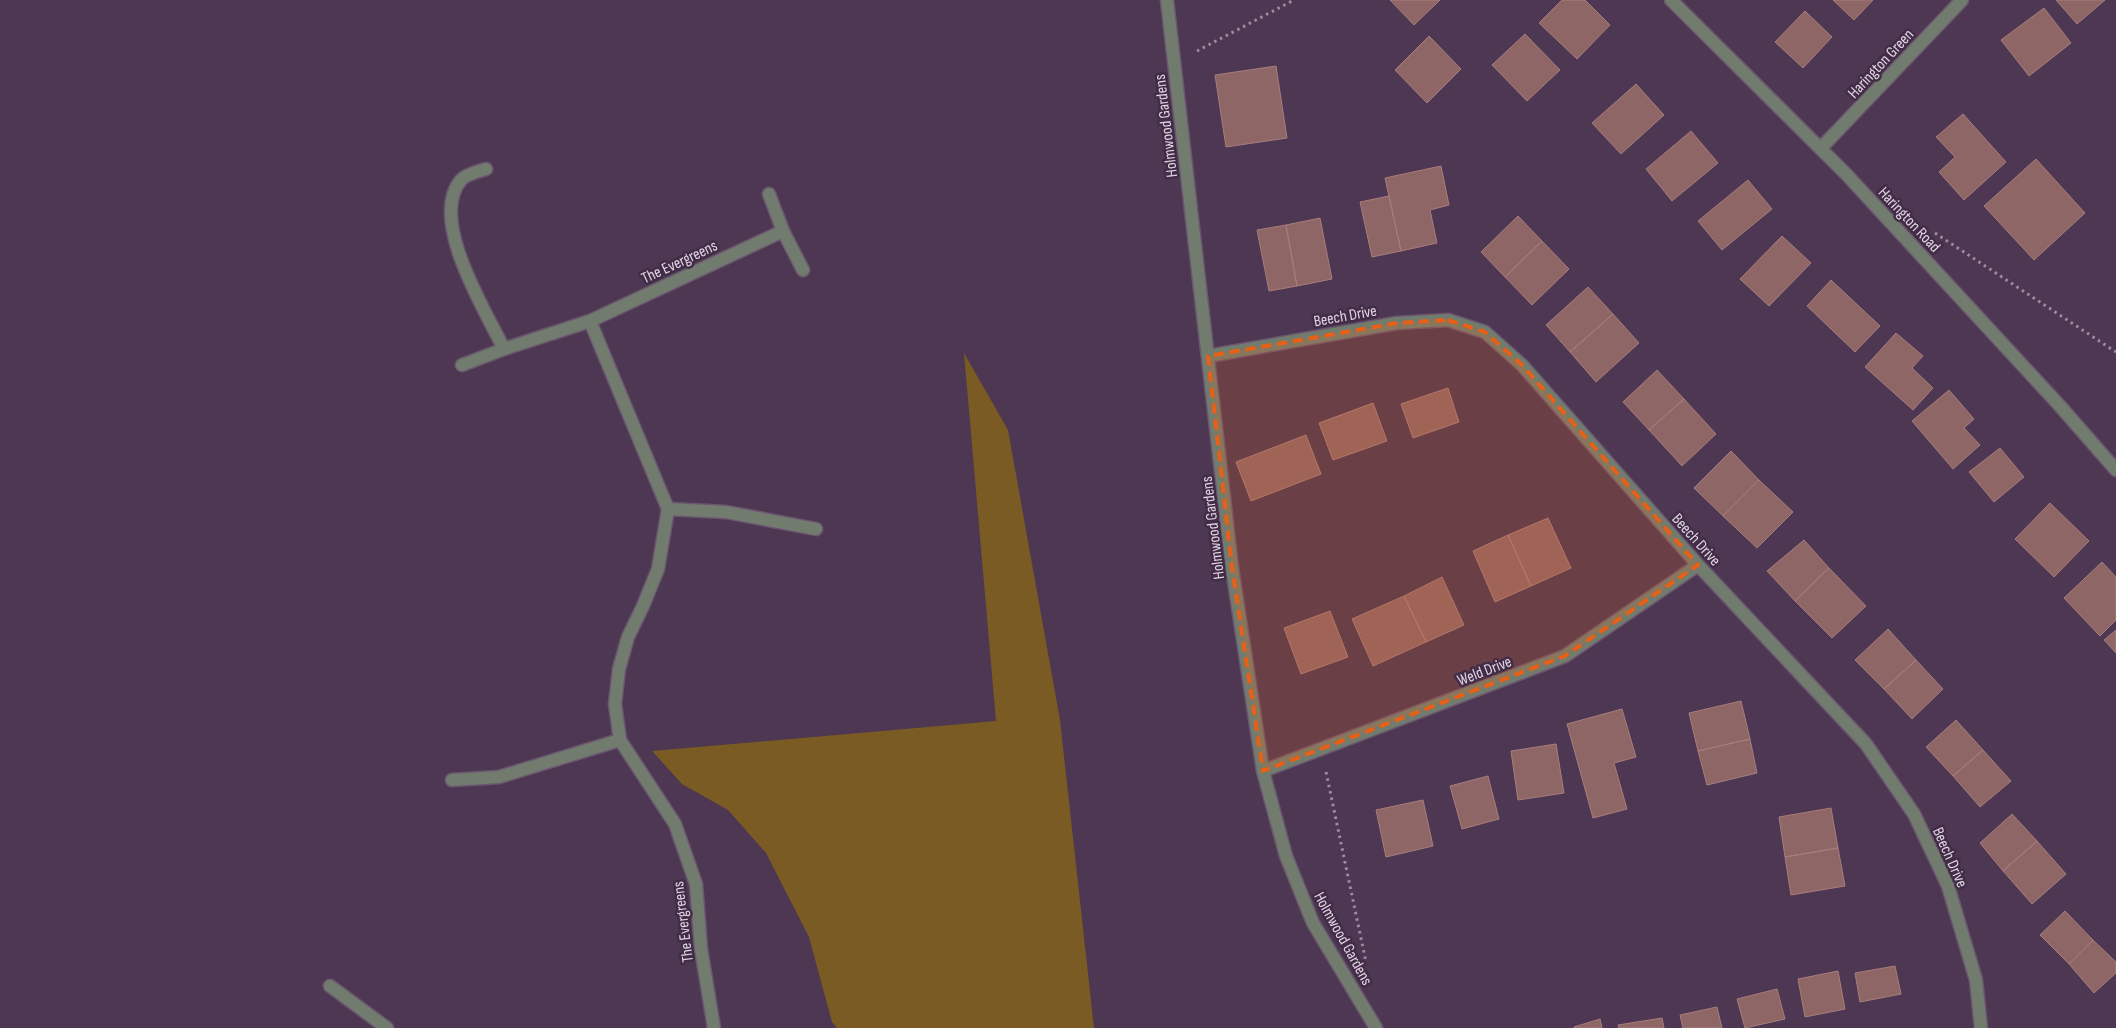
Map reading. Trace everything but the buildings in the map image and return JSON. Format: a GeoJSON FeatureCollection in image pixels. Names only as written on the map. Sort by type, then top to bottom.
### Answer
{"type":"FeatureCollection","features":[{"type":"Feature","properties":{"kind":"street","name":"Holmwood Gardens"},"geometry":{"type":"LineString","coordinates":[[1167,0],[1232,568],[1263,771],[1286,856],[1313,923],[1376,1028]]}},
{"type":"Feature","properties":{"kind":"street","name":"Harington Road"},"geometry":{"type":"LineString","coordinates":[[1671,0],[1821,148],[2060,406],[2116,470]]}},
{"type":"Feature","properties":{"kind":"street","name":"Harington Green"},"geometry":{"type":"LineString","coordinates":[[1821,148],[1962,0]]}},
{"type":"Feature","properties":{"kind":"street"},"geometry":{"type":"LineString","coordinates":[[486,169],[462,178],[455,191],[450,220],[455,246],[478,298],[504,349]]}},
{"type":"Feature","properties":{"kind":"street"},"geometry":{"type":"LineString","coordinates":[[769,194],[783,231],[803,270]]}},
{"type":"Feature","properties":{"kind":"street","name":"The Evergreens"},"geometry":{"type":"LineString","coordinates":[[462,365],[590,321],[783,231]]}},
{"type":"Feature","properties":{"kind":"street","name":"Beech Drive"},"geometry":{"type":"LineString","coordinates":[[1208,356],[1397,323],[1448,320],[1485,332],[1522,365],[1698,565],[1866,744],[1914,814],[1948,886],[1976,980],[1981,1028]]}},
{"type":"Feature","properties":{"kind":"street"},"geometry":{"type":"LineString","coordinates":[[590,321],[668,509],[726,512],[816,529]]}},
{"type":"Feature","properties":{"kind":"street","name":"The Evergreens"},"geometry":{"type":"LineString","coordinates":[[668,509],[658,569],[644,606],[628,637],[619,669],[615,704],[620,740],[675,824],[696,884],[701,949],[714,1028]]}},
{"type":"Feature","properties":{"kind":"street","name":"Weld Drive"},"geometry":{"type":"LineString","coordinates":[[1263,771],[1565,656],[1698,565]]}},
{"type":"Feature","properties":{"kind":"street"},"geometry":{"type":"LineString","coordinates":[[452,780],[499,777],[620,740]]}},
{"type":"Feature","properties":{"kind":"street"},"geometry":{"type":"LineString","coordinates":[[330,986],[387,1028]]}},
{"type":"Feature","properties":{"kind":"path"},"geometry":{"type":"LineString","coordinates":[[1174,63],[1294,0]]}},
{"type":"Feature","properties":{"kind":"path"},"geometry":{"type":"LineString","coordinates":[[1929,229],[2116,352]]}},
{"type":"Feature","properties":{"kind":"path"},"geometry":{"type":"LineString","coordinates":[[1321,749],[1368,970]]}},
{"type":"Feature","properties":{"kind":"highlighted area"},"geometry":{"type":"Polygon","coordinates":[[[1448,320],[1485,332],[1522,365],[1698,565],[1565,656],[1263,771],[1232,568],[1208,356],[1397,323],[1448,320]]]}},
{"type":"Feature","properties":{"kind":"shaded area"},"geometry":{"type":"Polygon","coordinates":[[[964,353],[1008,430],[1060,720],[1094,1028],[837,1028],[832,1022],[809,937],[766,853],[728,810],[682,784],[652,751],[996,721],[964,353]]]}}]}
